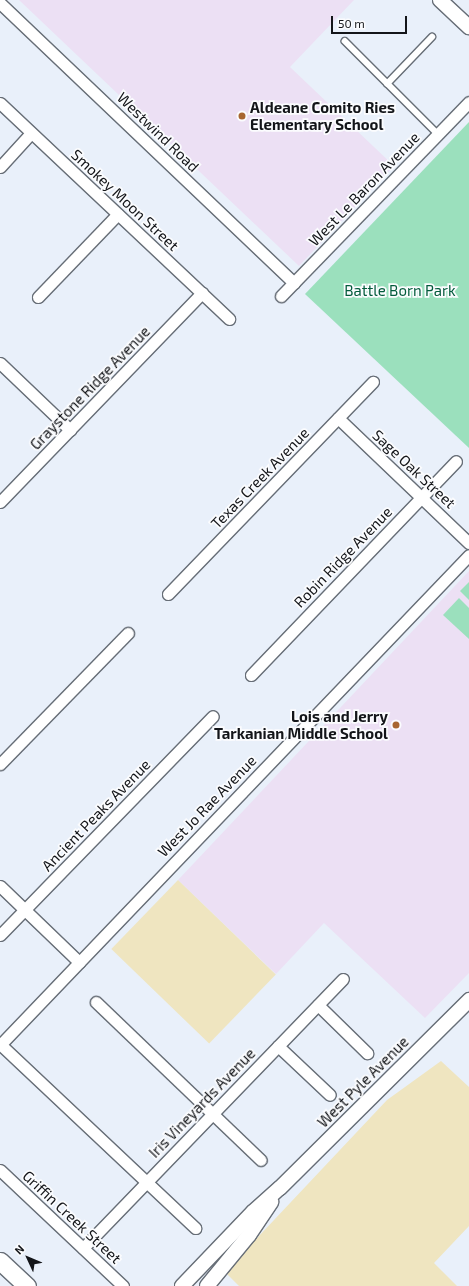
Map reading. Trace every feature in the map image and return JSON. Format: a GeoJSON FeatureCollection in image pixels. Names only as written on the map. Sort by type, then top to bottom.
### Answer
{"type":"FeatureCollection","features":[{"type":"Feature","properties":{"kind":"main road"},"geometry":{"type":"LineString","coordinates":[[0,1261],[27,1286]]}},
{"type":"Feature","properties":{"kind":"street"},"geometry":{"type":"LineString","coordinates":[[440,0],[469,28]]}},
{"type":"Feature","properties":{"kind":"street","name":"Westwind Road"},"geometry":{"type":"LineString","coordinates":[[0,3],[294,283]]}},
{"type":"Feature","properties":{"kind":"street","name":"West Le Baron Avenue"},"geometry":{"type":"LineString","coordinates":[[281,296],[469,102]]}},
{"type":"Feature","properties":{"kind":"street","name":"Smokey Moon Street"},"geometry":{"type":"LineString","coordinates":[[0,103],[229,319]]}},
{"type":"Feature","properties":{"kind":"street"},"geometry":{"type":"LineString","coordinates":[[0,167],[32,133]]}},
{"type":"Feature","properties":{"kind":"street"},"geometry":{"type":"LineString","coordinates":[[38,297],[118,214]]}},
{"type":"Feature","properties":{"kind":"street","name":"Graystone Ridge Avenue"},"geometry":{"type":"LineString","coordinates":[[0,502],[202,293]]}},
{"type":"Feature","properties":{"kind":"street"},"geometry":{"type":"LineString","coordinates":[[0,364],[70,430]]}},
{"type":"Feature","properties":{"kind":"street","name":"Texas Creek Avenue"},"geometry":{"type":"LineString","coordinates":[[168,594],[373,382]]}},
{"type":"Feature","properties":{"kind":"street","name":"Sage Oak Street"},"geometry":{"type":"LineString","coordinates":[[338,418],[469,543]]}},
{"type":"Feature","properties":{"kind":"street","name":"Robin Ridge Avenue"},"geometry":{"type":"LineString","coordinates":[[251,675],[456,461]]}},
{"type":"Feature","properties":{"kind":"street","name":"West Jo Rae Avenue"},"geometry":{"type":"LineString","coordinates":[[0,1045],[469,554]]}},
{"type":"Feature","properties":{"kind":"street"},"geometry":{"type":"LineString","coordinates":[[0,764],[128,633]]}},
{"type":"Feature","properties":{"kind":"street","name":"Ancient Peaks Avenue"},"geometry":{"type":"LineString","coordinates":[[0,935],[213,716]]}},
{"type":"Feature","properties":{"kind":"street"},"geometry":{"type":"LineString","coordinates":[[0,886],[79,962]]}},
{"type":"Feature","properties":{"kind":"street","name":"Iris Vineyards Avenue"},"geometry":{"type":"LineString","coordinates":[[83,1248],[343,979]]}},
{"type":"Feature","properties":{"kind":"street"},"geometry":{"type":"LineString","coordinates":[[96,1002],[261,1160]]}},
{"type":"Feature","properties":{"kind":"street","name":"West Pyle Avenue"},"geometry":{"type":"LineString","coordinates":[[182,1286],[253,1212],[280,1188],[468,1002]]}},
{"type":"Feature","properties":{"kind":"street"},"geometry":{"type":"LineString","coordinates":[[318,1005],[368,1053]]}},
{"type":"Feature","properties":{"kind":"street"},"geometry":{"type":"LineString","coordinates":[[0,1045],[195,1228]]}},
{"type":"Feature","properties":{"kind":"street"},"geometry":{"type":"LineString","coordinates":[[278,1046],[330,1095]]}},
{"type":"Feature","properties":{"kind":"street","name":"Griffin Creek Street"},"geometry":{"type":"LineString","coordinates":[[0,1170],[123,1286]]}},
{"type":"Feature","properties":{"kind":"street","name":"West Pyle Avenue"},"geometry":{"type":"LineString","coordinates":[[207,1286],[249,1235],[280,1188]]}},
{"type":"Feature","properties":{"kind":"lane"},"geometry":{"type":"LineString","coordinates":[[387,84],[432,37]]}},
{"type":"Feature","properties":{"kind":"lane"},"geometry":{"type":"LineString","coordinates":[[346,41],[438,134]]}},
{"type":"Feature","properties":{"kind":"shaded area","name":"Aldeane Comito Ries Elementary School"},"geometry":{"type":"Polygon","coordinates":[[[19,0],[354,0],[290,67],[394,166],[299,266],[19,0]]]}},
{"type":"Feature","properties":{"kind":"shaded area","name":"Lois and Jerry Tarkanian Middle School"},"geometry":{"type":"Polygon","coordinates":[[[469,571],[469,973],[425,1018],[324,923],[276,974],[178,880],[469,571]]]}},
{"type":"Feature","properties":{"kind":"green space","name":"Battle Born Park"},"geometry":{"type":"Polygon","coordinates":[[[469,122],[469,448],[305,294],[469,122]]]}},
{"type":"Feature","properties":{"kind":"green space"},"geometry":{"type":"Polygon","coordinates":[[[469,582],[469,600],[460,591],[469,582]]]}},
{"type":"Feature","properties":{"kind":"green space"},"geometry":{"type":"Polygon","coordinates":[[[459,598],[469,608],[469,639],[443,615],[459,598]]]}},
{"type":"Feature","properties":{"kind":"sand"},"geometry":{"type":"Polygon","coordinates":[[[178,880],[276,974],[209,1044],[111,949],[178,880]]]}},
{"type":"Feature","properties":{"kind":"sand"},"geometry":{"type":"Polygon","coordinates":[[[441,1061],[469,1087],[469,1226],[434,1263],[457,1286],[239,1286],[225,1272],[387,1100],[441,1061]]]}},
{"type":"Feature","properties":{"kind":"place","name":"Aldeane Comito Ries Elementary School"},"geometry":{"type":"Point","coordinates":[242,116]}},
{"type":"Feature","properties":{"kind":"place","name":"Lois and Jerry Tarkanian Middle School"},"geometry":{"type":"Point","coordinates":[396,725]}}]}
